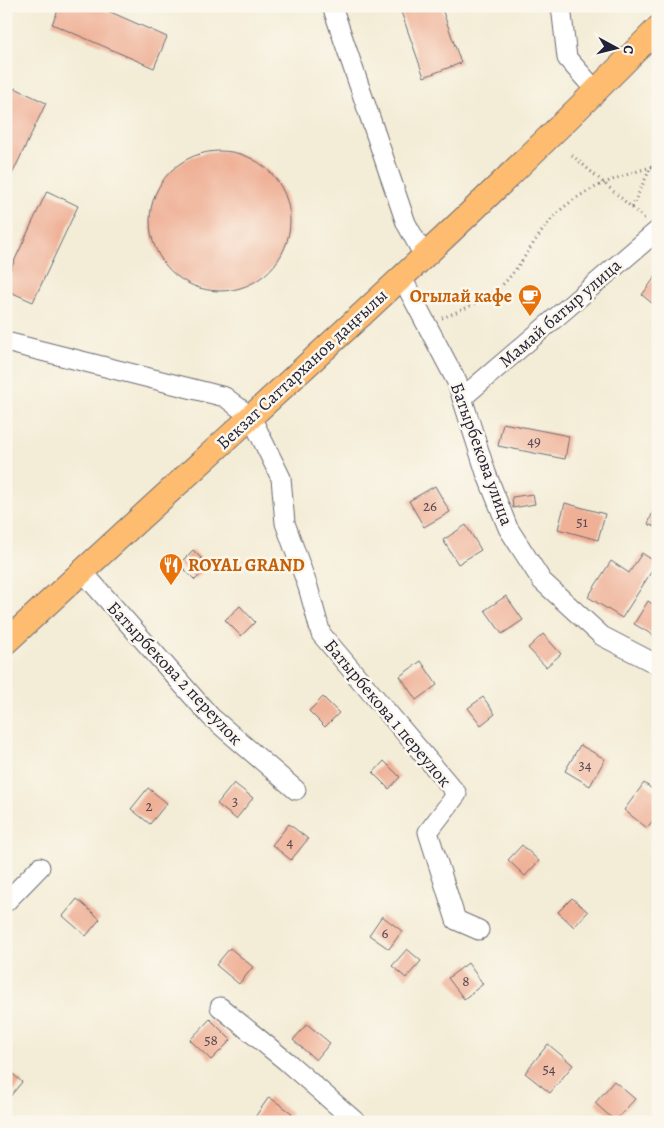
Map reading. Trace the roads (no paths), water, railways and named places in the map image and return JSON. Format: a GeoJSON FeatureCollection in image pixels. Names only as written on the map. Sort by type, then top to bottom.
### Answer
{"type":"FeatureCollection","features":[{"type":"Feature","properties":{"kind":"main road","name":"Бекзат Саттарханов даңғылы"},"geometry":{"type":"LineString","coordinates":[[6,642],[424,256],[596,91],[658,28]]}},
{"type":"Feature","properties":{"kind":"street"},"geometry":{"type":"LineString","coordinates":[[332,6],[406,223],[424,256]]}},
{"type":"Feature","properties":{"kind":"street"},"geometry":{"type":"LineString","coordinates":[[577,6],[562,13],[567,58],[596,91]]}},
{"type":"Feature","properties":{"kind":"street","name":"Мамай батыр улица"},"geometry":{"type":"LineString","coordinates":[[462,398],[658,229]]}},
{"type":"Feature","properties":{"kind":"street","name":"Батырбекова улица"},"geometry":{"type":"LineString","coordinates":[[401,276],[448,363],[462,398],[486,473],[508,528],[542,581],[602,636],[658,665]]}},
{"type":"Feature","properties":{"kind":"street"},"geometry":{"type":"LineString","coordinates":[[6,342],[225,397],[251,417]]}},
{"type":"Feature","properties":{"kind":"street","name":"Батырбекова 1 переулок"},"geometry":{"type":"LineString","coordinates":[[251,417],[281,478],[285,523],[308,587],[322,634],[457,794],[428,832],[456,920],[480,930]]}},
{"type":"Feature","properties":{"kind":"street","name":"Батырбекова 2 переулок"},"geometry":{"type":"LineString","coordinates":[[82,571],[211,716],[296,790]]}},
{"type":"Feature","properties":{"kind":"street"},"geometry":{"type":"LineString","coordinates":[[6,902],[40,867]]}},
{"type":"Feature","properties":{"kind":"street"},"geometry":{"type":"LineString","coordinates":[[220,1007],[356,1122]]}},
{"type":"Feature","properties":{"kind":"place","name":"Огылай кафе"},"geometry":{"type":"Point","coordinates":[530,317]}},
{"type":"Feature","properties":{"kind":"place","name":"ROYAL GRAND"},"geometry":{"type":"Point","coordinates":[171,586]}}]}
